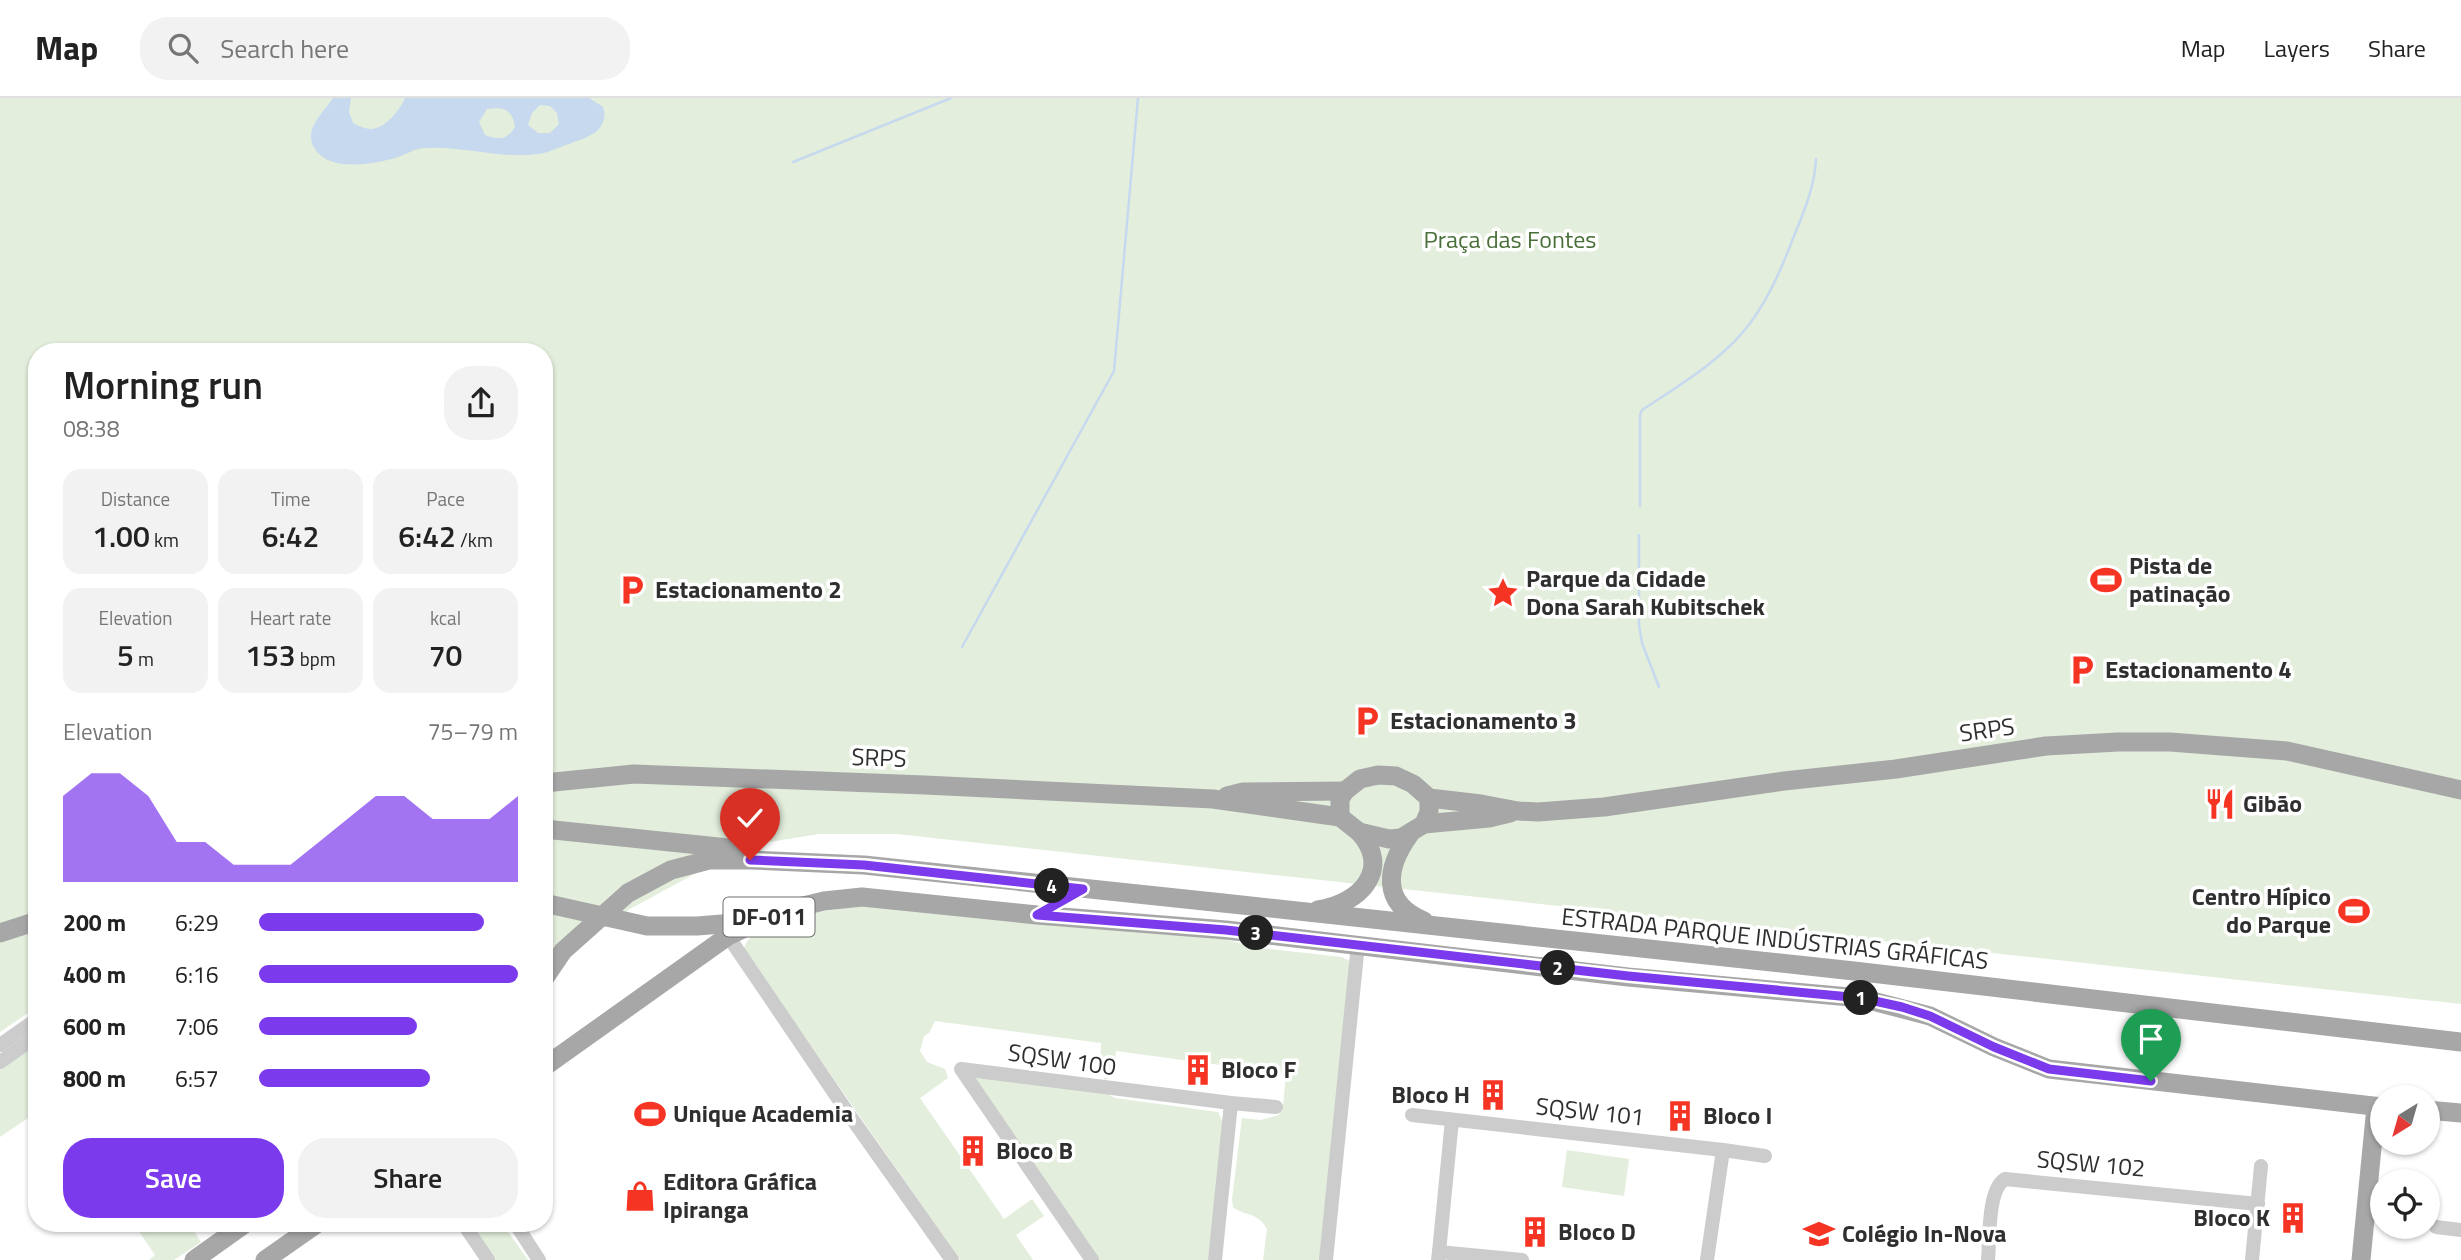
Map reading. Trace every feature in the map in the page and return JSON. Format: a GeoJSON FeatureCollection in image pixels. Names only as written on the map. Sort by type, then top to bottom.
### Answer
{"type":"FeatureCollection","features":[{"type":"Feature","properties":{"kind":"main road","name":"SRPS"},"geometry":{"type":"LineString","coordinates":[[553,782],[634,774],[1213,799],[1340,817],[1359,832],[1389,839],[1417,829],[1518,811],[1604,807],[1784,780],[1896,769],[2046,746],[2118,742],[2170,742],[2287,751],[2461,790]]}},
{"type":"Feature","properties":{"kind":"main road","name":"SRPS"},"geometry":{"type":"LineString","coordinates":[[1213,799],[1243,793],[1345,791],[1360,779],[1378,775],[1396,776],[1413,784],[1429,798],[1518,811]]}},
{"type":"Feature","properties":{"kind":"main road"},"geometry":{"type":"LineString","coordinates":[[1340,817],[1340,799],[1345,791]]}},
{"type":"Feature","properties":{"kind":"main road"},"geometry":{"type":"LineString","coordinates":[[1429,798],[1429,813],[1394,861],[1391,872],[1393,892],[1403,910],[1410,916],[1445,928]]}},
{"type":"Feature","properties":{"kind":"main road"},"geometry":{"type":"LineString","coordinates":[[553,832],[643,838],[864,865]]}},
{"type":"Feature","properties":{"kind":"main road"},"geometry":{"type":"LineString","coordinates":[[1300,912],[1329,908],[1349,901],[1364,888],[1373,862],[1372,850],[1359,832]]}},
{"type":"Feature","properties":{"kind":"main road","name":"ESTRADA PARQUE INDÚSTRIAS GRÁFICAS"},"geometry":{"type":"LineString","coordinates":[[553,966],[563,951],[628,893],[671,870],[709,860],[864,865],[1854,971],[2461,1042]]}},
{"type":"Feature","properties":{"kind":"main road"},"geometry":{"type":"LineString","coordinates":[[1037,915],[1083,889]]}},
{"type":"Feature","properties":{"kind":"main road","name":"ESTRADA PARQUE INDÚSTRIAS GRÁFICAS"},"geometry":{"type":"LineString","coordinates":[[553,1062],[728,936],[758,922],[811,904],[862,897],[1214,929],[1628,976],[1861,998],[1930,1016],[1994,1047],[2049,1069],[2370,1106]]}},
{"type":"Feature","properties":{"kind":"main road"},"geometry":{"type":"LineString","coordinates":[[553,905],[647,926],[758,922]]}},
{"type":"Feature","properties":{"kind":"main road"},"geometry":{"type":"LineString","coordinates":[[0,933],[28,923]]}},
{"type":"Feature","properties":{"kind":"main road"},"geometry":{"type":"LineString","coordinates":[[2440,1111],[2461,1113]]}},
{"type":"Feature","properties":{"kind":"main road"},"geometry":{"type":"LineString","coordinates":[[2361,1260],[2370,1210]]}},
{"type":"Feature","properties":{"kind":"main road"},"geometry":{"type":"LineString","coordinates":[[194,1260],[233,1232]]}},
{"type":"Feature","properties":{"kind":"main road"},"geometry":{"type":"LineString","coordinates":[[265,1260],[305,1232]]}},
{"type":"Feature","properties":{"kind":"main road"},"geometry":{"type":"LineString","coordinates":[[2373,1260],[2374,1239]]}},
{"type":"Feature","properties":{"kind":"street"},"geometry":{"type":"LineString","coordinates":[[728,936],[952,1260]]}},
{"type":"Feature","properties":{"kind":"street"},"geometry":{"type":"LineString","coordinates":[[1326,1260],[1359,944]]}},
{"type":"Feature","properties":{"kind":"street"},"geometry":{"type":"LineString","coordinates":[[0,1045],[28,1025]]}},
{"type":"Feature","properties":{"kind":"street"},"geometry":{"type":"LineString","coordinates":[[0,1062],[28,1042]]}},
{"type":"Feature","properties":{"kind":"street","name":"SQSW 100"},"geometry":{"type":"LineString","coordinates":[[1092,1260],[961,1069],[1231,1103]]}},
{"type":"Feature","properties":{"kind":"street"},"geometry":{"type":"LineString","coordinates":[[1214,1260],[1231,1103],[1276,1107]]}},
{"type":"Feature","properties":{"kind":"street","name":"SQSW 101"},"geometry":{"type":"LineString","coordinates":[[1412,1115],[1765,1156]]}},
{"type":"Feature","properties":{"kind":"street"},"geometry":{"type":"LineString","coordinates":[[1452,1120],[1439,1256],[1522,1260]]}},
{"type":"Feature","properties":{"kind":"street"},"geometry":{"type":"LineString","coordinates":[[1707,1260],[1723,1150]]}},
{"type":"Feature","properties":{"kind":"street"},"geometry":{"type":"LineString","coordinates":[[2252,1260],[2261,1166]]}},
{"type":"Feature","properties":{"kind":"street","name":"SQSW 102"},"geometry":{"type":"LineString","coordinates":[[1988,1260],[1993,1196],[1997,1185],[2005,1179],[2258,1204]]}},
{"type":"Feature","properties":{"kind":"street"},"geometry":{"type":"LineString","coordinates":[[2440,1227],[2461,1230]]}},
{"type":"Feature","properties":{"kind":"street"},"geometry":{"type":"LineString","coordinates":[[469,1232],[488,1260]]}},
{"type":"Feature","properties":{"kind":"street"},"geometry":{"type":"LineString","coordinates":[[521,1232],[539,1260]]}},
{"type":"Feature","properties":{"kind":"green space","name":"Parque da Cidade Dona Sarah Kubitschek"},"geometry":{"type":"Polygon","coordinates":[[[0,98],[2461,98],[2461,1004],[897,834],[819,834],[746,846],[630,909],[553,963],[553,343],[28,343],[28,1013],[0,1032],[0,98]]]}},
{"type":"Feature","properties":{"kind":"green space"},"geometry":{"type":"Polygon","coordinates":[[[880,904],[1223,939],[1260,948],[1348,960],[1352,966],[1320,1260],[1263,1260],[1267,1229],[1259,1219],[1233,1207],[1242,1118],[1261,1120],[1279,1115],[1283,1106],[1286,1074],[1116,1051],[1113,1076],[1105,1080],[1100,1071],[1101,1043],[935,1021],[929,1033],[924,1036],[920,1051],[927,1062],[945,1069],[948,1078],[920,1098],[1004,1219],[1032,1199],[1044,1216],[1016,1235],[1033,1260],[960,1260],[744,950],[750,938],[781,921],[826,911],[880,904]]]}},
{"type":"Feature","properties":{"kind":"green space"},"geometry":{"type":"Polygon","coordinates":[[[28,1049],[28,1118],[0,1137],[0,1068],[28,1049]]]}},
{"type":"Feature","properties":{"kind":"green space"},"geometry":{"type":"Polygon","coordinates":[[[978,1077],[1102,1091],[1115,1098],[1218,1112],[1224,1125],[1208,1260],[1096,1260],[975,1079],[978,1077]]]}},
{"type":"Feature","properties":{"kind":"green space"},"geometry":{"type":"Polygon","coordinates":[[[1567,1150],[1629,1159],[1624,1196],[1562,1187],[1567,1150]]]}},
{"type":"Feature","properties":{"kind":"green space"},"geometry":{"type":"Polygon","coordinates":[[[139,1232],[195,1232],[201,1242],[174,1260],[149,1260],[155,1255],[139,1232]]]}},
{"type":"Feature","properties":{"kind":"green space"},"geometry":{"type":"Polygon","coordinates":[[[475,1232],[508,1232],[528,1260],[495,1260],[475,1232]]]}},
{"type":"Feature","properties":{"kind":"water"},"geometry":{"type":"Polygon","coordinates":[[[333,98],[351,98],[349,112],[353,123],[370,129],[389,120],[405,98],[589,98],[602,106],[605,115],[600,127],[592,135],[542,153],[510,155],[426,148],[366,164],[344,164],[325,159],[318,153],[311,138],[314,124],[333,98]],[[540,105],[532,113],[528,125],[538,133],[550,133],[559,124],[557,113],[550,106],[540,105]],[[487,109],[479,122],[485,135],[506,137],[515,127],[513,119],[505,110],[487,109]]]}},
{"type":"Feature","properties":{"kind":"waterway"},"geometry":{"type":"LineString","coordinates":[[793,162],[951,98]]}},
{"type":"Feature","properties":{"kind":"waterway"},"geometry":{"type":"LineString","coordinates":[[962,647],[1114,371],[1138,98]]}},
{"type":"Feature","properties":{"kind":"waterway"},"geometry":{"type":"LineString","coordinates":[[1640,506],[1642,410],[1715,360],[1751,322],[1775,281],[1802,218],[1816,159]]}},
{"type":"Feature","properties":{"kind":"waterway"},"geometry":{"type":"LineString","coordinates":[[1639,535],[1639,625],[1642,643],[1659,687]]}},
{"type":"Feature","properties":{"kind":"place","name":"Pista de patinação"},"geometry":{"type":"Point","coordinates":[2106,580]}},
{"type":"Feature","properties":{"kind":"place","name":"Estacionamento 2"},"geometry":{"type":"Point","coordinates":[632,590]}},
{"type":"Feature","properties":{"kind":"place","name":"Parque da Cidade Dona Sarah Kubitschek"},"geometry":{"type":"Point","coordinates":[1503,593]}},
{"type":"Feature","properties":{"kind":"place","name":"Estacionamento 4"},"geometry":{"type":"Point","coordinates":[2082,670]}},
{"type":"Feature","properties":{"kind":"place","name":"Estacionamento 3"},"geometry":{"type":"Point","coordinates":[1367,721]}},
{"type":"Feature","properties":{"kind":"place","name":"Gibão"},"geometry":{"type":"Point","coordinates":[2220,804]}},
{"type":"Feature","properties":{"kind":"place","name":"Centro Hípico do Parque"},"geometry":{"type":"Point","coordinates":[2354,911]}},
{"type":"Feature","properties":{"kind":"place","name":"Bloco F"},"geometry":{"type":"Point","coordinates":[1198,1070]}},
{"type":"Feature","properties":{"kind":"place","name":"Bloco H"},"geometry":{"type":"Point","coordinates":[1493,1095]}},
{"type":"Feature","properties":{"kind":"place","name":"Unique Academia"},"geometry":{"type":"Point","coordinates":[650,1114]}},
{"type":"Feature","properties":{"kind":"place","name":"Bloco I"},"geometry":{"type":"Point","coordinates":[1680,1116]}},
{"type":"Feature","properties":{"kind":"place","name":"Bloco B"},"geometry":{"type":"Point","coordinates":[973,1151]}},
{"type":"Feature","properties":{"kind":"place","name":"Editora Gráfica Ipiranga"},"geometry":{"type":"Point","coordinates":[640,1196]}},
{"type":"Feature","properties":{"kind":"place","name":"Bloco K"},"geometry":{"type":"Point","coordinates":[2293,1218]}},
{"type":"Feature","properties":{"kind":"place","name":"Bloco D"},"geometry":{"type":"Point","coordinates":[1535,1232]}},
{"type":"Feature","properties":{"kind":"place","name":"Colégio In-Nova"},"geometry":{"type":"Point","coordinates":[1819,1234]}},
{"type":"Feature","properties":{"kind":"route"},"geometry":{"type":"LineString","coordinates":[[750,860],[864,865],[1083,889],[1037,915],[1226,930],[1628,976],[1861,998],[1930,1016],[1994,1047],[2049,1069],[2151,1081]]}},
{"type":"Feature","properties":{"kind":"park label","name":"Praça das Fontes"},"geometry":{"type":"Point","coordinates":[1510,240]}}]}
